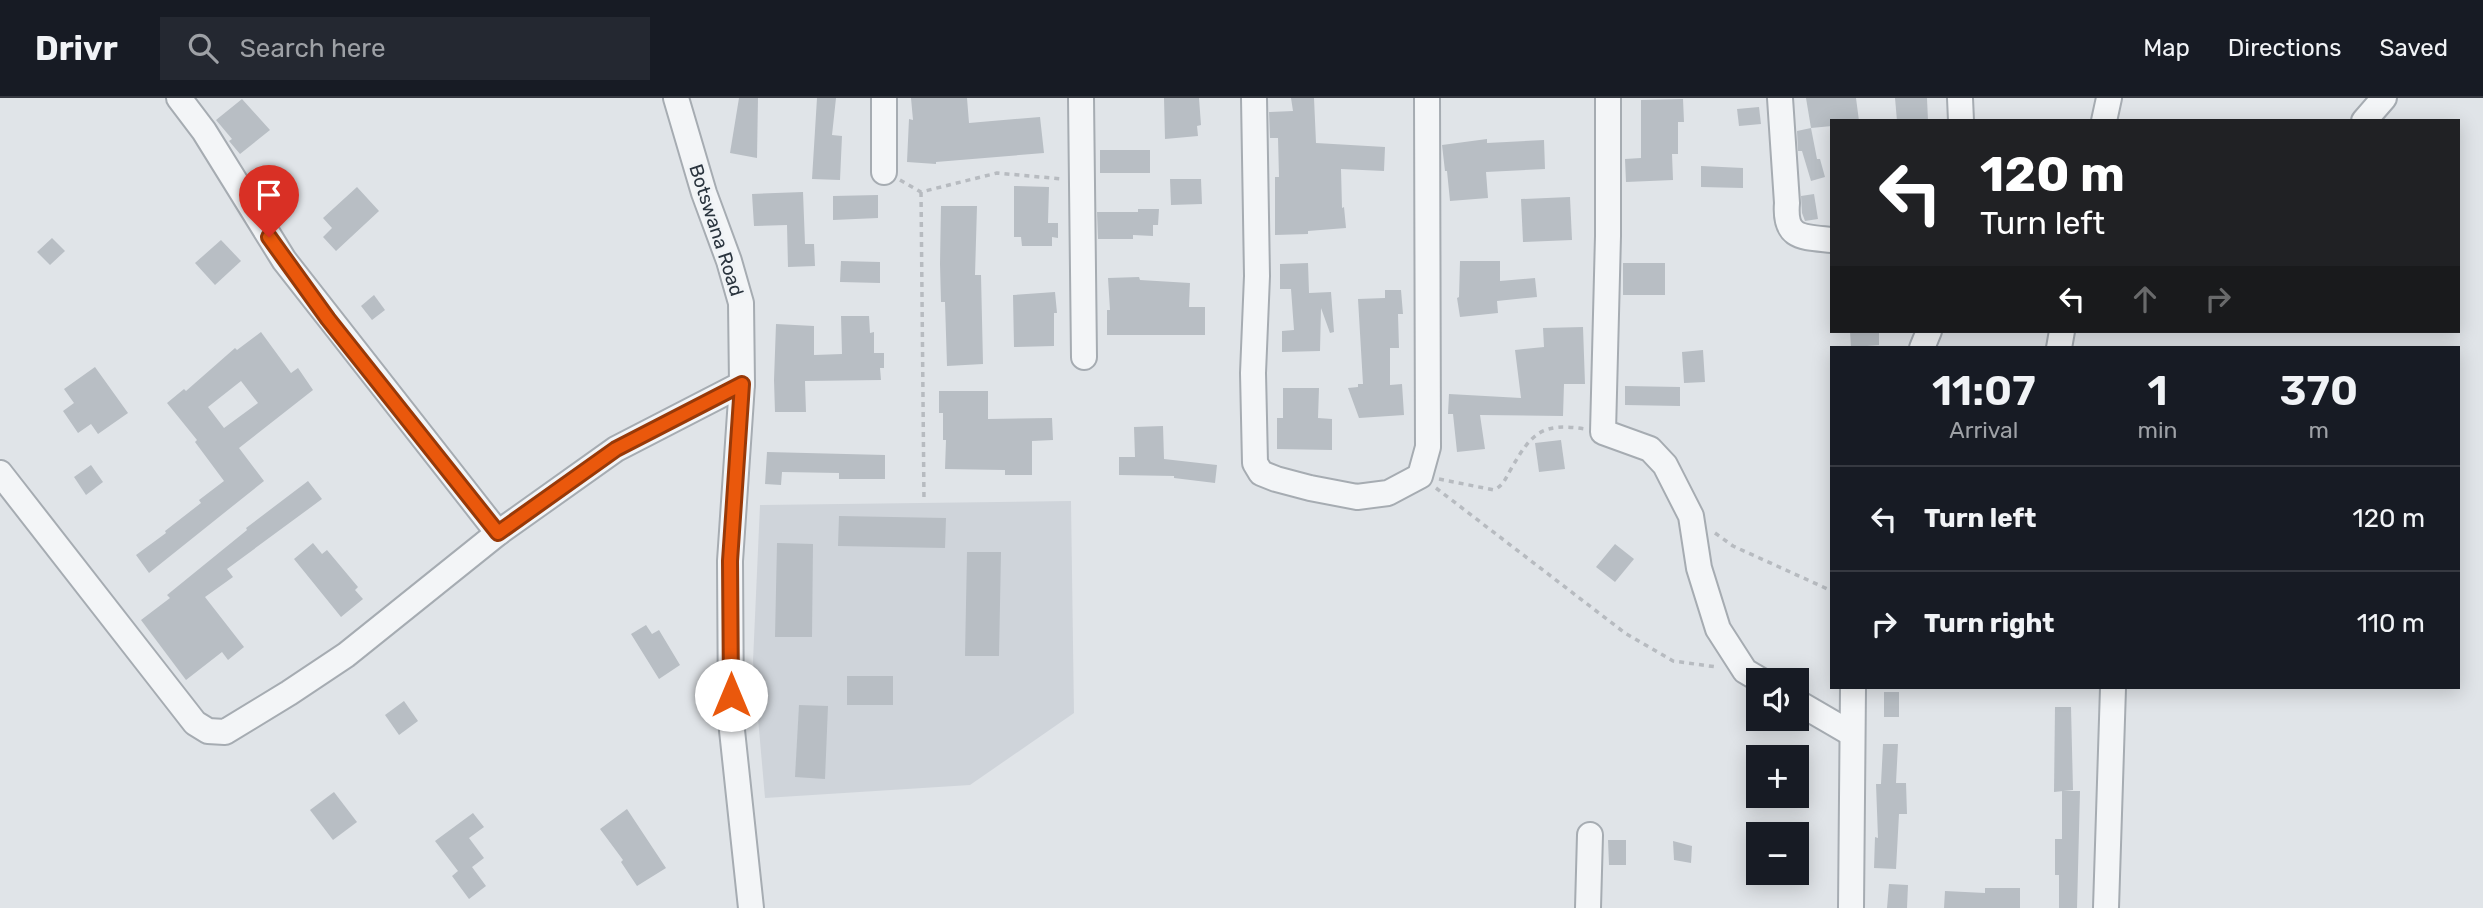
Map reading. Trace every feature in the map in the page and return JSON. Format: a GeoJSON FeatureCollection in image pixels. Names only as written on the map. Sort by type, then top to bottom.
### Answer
{"type":"FeatureCollection","features":[{"type":"Feature","properties":{"kind":"street"},"geometry":{"type":"LineString","coordinates":[[179,98],[204,131],[284,260],[498,533]]}},
{"type":"Feature","properties":{"kind":"street","name":"Botswana Road"},"geometry":{"type":"LineString","coordinates":[[676,98],[741,303],[742,384],[730,561],[731,721],[751,908]]}},
{"type":"Feature","properties":{"kind":"street"},"geometry":{"type":"LineString","coordinates":[[884,98],[884,172]]}},
{"type":"Feature","properties":{"kind":"street"},"geometry":{"type":"LineString","coordinates":[[1081,98],[1084,357]]}},
{"type":"Feature","properties":{"kind":"street"},"geometry":{"type":"LineString","coordinates":[[1254,98],[1257,276],[1253,373],[1255,463],[1261,473],[1276,479],[1357,496],[1388,493],[1420,476],[1428,447],[1427,98]]}},
{"type":"Feature","properties":{"kind":"street"},"geometry":{"type":"LineString","coordinates":[[1608,98],[1603,432],[1650,449],[1665,465],[1691,516],[1699,568],[1718,629],[1747,668]]}},
{"type":"Feature","properties":{"kind":"street"},"geometry":{"type":"LineString","coordinates":[[1780,98],[1786,219],[1790,230],[1806,238],[1830,240]]}},
{"type":"Feature","properties":{"kind":"street"},"geometry":{"type":"LineString","coordinates":[[1960,98],[1961,119]]}},
{"type":"Feature","properties":{"kind":"street"},"geometry":{"type":"LineString","coordinates":[[2104,119],[2109,98]]}},
{"type":"Feature","properties":{"kind":"street"},"geometry":{"type":"LineString","coordinates":[[2366,119],[2384,98]]}},
{"type":"Feature","properties":{"kind":"street"},"geometry":{"type":"LineString","coordinates":[[0,473],[195,723],[208,731],[225,732],[289,694],[346,655],[498,533],[616,449],[742,384]]}},
{"type":"Feature","properties":{"kind":"street"},"geometry":{"type":"LineString","coordinates":[[1851,908],[1853,689]]}},
{"type":"Feature","properties":{"kind":"street"},"geometry":{"type":"LineString","coordinates":[[2106,908],[2113,689]]}},
{"type":"Feature","properties":{"kind":"street"},"geometry":{"type":"LineString","coordinates":[[1809,709],[1852,734]]}},
{"type":"Feature","properties":{"kind":"street"},"geometry":{"type":"LineString","coordinates":[[1588,908],[1590,835]]}},
{"type":"Feature","properties":{"kind":"path"},"geometry":{"type":"LineString","coordinates":[[884,172],[922,192],[997,173],[1081,180]]}},
{"type":"Feature","properties":{"kind":"path"},"geometry":{"type":"LineString","coordinates":[[922,192],[924,501]]}},
{"type":"Feature","properties":{"kind":"path"},"geometry":{"type":"LineString","coordinates":[[1420,476],[1494,490],[1502,486],[1526,443],[1543,430],[1577,428],[1603,432]]}},
{"type":"Feature","properties":{"kind":"path"},"geometry":{"type":"LineString","coordinates":[[1420,476],[1625,633],[1673,661],[1746,675]]}},
{"type":"Feature","properties":{"kind":"path"},"geometry":{"type":"LineString","coordinates":[[1691,516],[1733,546],[1830,590]]}},
{"type":"Feature","properties":{"kind":"shaded area"},"geometry":{"type":"Polygon","coordinates":[[[1071,501],[1074,713],[970,785],[765,798],[753,661],[760,505],[1071,501]]]}},
{"type":"Feature","properties":{"kind":"building"},"geometry":{"type":"Polygon","coordinates":[[[739,98],[758,98],[757,158],[730,153],[739,98]]]}},
{"type":"Feature","properties":{"kind":"building"},"geometry":{"type":"Polygon","coordinates":[[[817,98],[836,98],[832,135],[842,136],[840,180],[812,179],[817,98]]]}},
{"type":"Feature","properties":{"kind":"building"},"geometry":{"type":"Polygon","coordinates":[[[911,98],[967,98],[969,123],[1040,117],[1044,153],[936,164],[907,162],[909,119],[913,120],[911,98]]]}},
{"type":"Feature","properties":{"kind":"building"},"geometry":{"type":"Polygon","coordinates":[[[1164,98],[1199,98],[1201,125],[1197,126],[1198,136],[1165,139],[1164,98]]]}},
{"type":"Feature","properties":{"kind":"building"},"geometry":{"type":"Polygon","coordinates":[[[1291,98],[1314,98],[1316,143],[1385,147],[1384,171],[1341,169],[1342,208],[1344,207],[1346,228],[1308,231],[1308,234],[1275,235],[1275,177],[1279,177],[1278,138],[1270,138],[1269,112],[1293,111],[1291,98]]]}},
{"type":"Feature","properties":{"kind":"building"},"geometry":{"type":"Polygon","coordinates":[[[1806,98],[1856,98],[1859,119],[1830,119],[1830,126],[1811,128],[1806,98]]]}},
{"type":"Feature","properties":{"kind":"building"},"geometry":{"type":"Polygon","coordinates":[[[1895,98],[1927,98],[1928,119],[1897,119],[1895,98]]]}},
{"type":"Feature","properties":{"kind":"building"},"geometry":{"type":"Polygon","coordinates":[[[242,99],[270,130],[240,154],[229,141],[232,139],[216,120],[242,99]]]}},
{"type":"Feature","properties":{"kind":"building"},"geometry":{"type":"Polygon","coordinates":[[[1683,99],[1684,122],[1678,122],[1678,154],[1672,154],[1673,180],[1626,182],[1625,159],[1641,158],[1641,100],[1683,99]]]}},
{"type":"Feature","properties":{"kind":"building"},"geometry":{"type":"Polygon","coordinates":[[[1759,107],[1761,124],[1739,126],[1737,109],[1759,107]]]}},
{"type":"Feature","properties":{"kind":"building"},"geometry":{"type":"Polygon","coordinates":[[[1811,128],[1817,159],[1820,159],[1825,177],[1811,181],[1802,151],[1798,151],[1797,131],[1811,128]]]}},
{"type":"Feature","properties":{"kind":"building"},"geometry":{"type":"Polygon","coordinates":[[[1487,139],[1487,143],[1544,140],[1545,169],[1486,172],[1488,198],[1450,201],[1442,145],[1487,139]]]}},
{"type":"Feature","properties":{"kind":"building"},"geometry":{"type":"Polygon","coordinates":[[[1100,150],[1150,150],[1150,173],[1100,173],[1100,150]]]}},
{"type":"Feature","properties":{"kind":"building"},"geometry":{"type":"Polygon","coordinates":[[[1701,166],[1743,168],[1743,188],[1701,187],[1701,166]]]}},
{"type":"Feature","properties":{"kind":"building"},"geometry":{"type":"Polygon","coordinates":[[[1170,179],[1201,179],[1202,204],[1171,205],[1170,179]]]}},
{"type":"Feature","properties":{"kind":"building"},"geometry":{"type":"Polygon","coordinates":[[[1014,186],[1049,187],[1048,223],[1058,223],[1058,238],[1052,237],[1052,246],[1022,246],[1021,237],[1014,237],[1014,186]]]}},
{"type":"Feature","properties":{"kind":"building"},"geometry":{"type":"Polygon","coordinates":[[[357,187],[379,211],[336,251],[323,237],[332,228],[323,218],[357,187]]]}},
{"type":"Feature","properties":{"kind":"building"},"geometry":{"type":"Polygon","coordinates":[[[803,192],[805,244],[814,244],[815,266],[788,267],[787,225],[754,226],[752,194],[803,192]]]}},
{"type":"Feature","properties":{"kind":"building"},"geometry":{"type":"Polygon","coordinates":[[[1814,194],[1818,219],[1805,221],[1801,196],[1814,194]]]}},
{"type":"Feature","properties":{"kind":"building"},"geometry":{"type":"Polygon","coordinates":[[[878,195],[878,218],[833,220],[833,196],[878,195]]]}},
{"type":"Feature","properties":{"kind":"building"},"geometry":{"type":"Polygon","coordinates":[[[1570,197],[1572,240],[1523,242],[1521,199],[1570,197]]]}},
{"type":"Feature","properties":{"kind":"building"},"geometry":{"type":"Polygon","coordinates":[[[941,206],[977,206],[975,275],[981,275],[983,364],[947,366],[945,302],[941,302],[941,206]]]}},
{"type":"Feature","properties":{"kind":"building"},"geometry":{"type":"Polygon","coordinates":[[[1138,209],[1159,209],[1158,225],[1153,225],[1153,236],[1098,239],[1097,212],[1138,212],[1138,209]]]}},
{"type":"Feature","properties":{"kind":"building"},"geometry":{"type":"Polygon","coordinates":[[[52,238],[65,251],[50,265],[37,252],[52,238]]]}},
{"type":"Feature","properties":{"kind":"building"},"geometry":{"type":"Polygon","coordinates":[[[221,240],[241,261],[215,285],[195,263],[221,240]]]}},
{"type":"Feature","properties":{"kind":"building"},"geometry":{"type":"Polygon","coordinates":[[[841,261],[880,262],[880,283],[840,282],[841,261]]]}},
{"type":"Feature","properties":{"kind":"building"},"geometry":{"type":"Polygon","coordinates":[[[1460,261],[1500,261],[1500,281],[1535,278],[1537,297],[1497,301],[1498,313],[1460,317],[1457,298],[1460,261]]]}},
{"type":"Feature","properties":{"kind":"building"},"geometry":{"type":"Polygon","coordinates":[[[1308,263],[1309,293],[1331,292],[1334,332],[1330,333],[1321,308],[1320,351],[1282,352],[1282,331],[1294,330],[1291,289],[1280,289],[1280,264],[1308,263]]]}},
{"type":"Feature","properties":{"kind":"building"},"geometry":{"type":"Polygon","coordinates":[[[1623,263],[1665,263],[1665,295],[1623,295],[1623,263]]]}},
{"type":"Feature","properties":{"kind":"building"},"geometry":{"type":"Polygon","coordinates":[[[1139,277],[1140,280],[1190,283],[1189,307],[1205,307],[1205,335],[1107,335],[1107,310],[1110,310],[1108,278],[1139,277]]]}},
{"type":"Feature","properties":{"kind":"building"},"geometry":{"type":"Polygon","coordinates":[[[1385,290],[1401,290],[1403,314],[1398,314],[1399,348],[1390,348],[1390,385],[1402,384],[1404,415],[1359,418],[1348,388],[1363,384],[1358,299],[1385,298],[1385,290]]]}},
{"type":"Feature","properties":{"kind":"building"},"geometry":{"type":"Polygon","coordinates":[[[1055,292],[1057,313],[1054,313],[1054,346],[1014,347],[1013,295],[1055,292]]]}},
{"type":"Feature","properties":{"kind":"building"},"geometry":{"type":"Polygon","coordinates":[[[374,295],[385,310],[372,320],[361,306],[374,295]]]}},
{"type":"Feature","properties":{"kind":"building"},"geometry":{"type":"Polygon","coordinates":[[[841,316],[869,316],[870,333],[874,332],[874,353],[884,353],[884,368],[880,368],[881,380],[805,381],[806,412],[775,412],[776,324],[814,326],[814,355],[842,354],[841,316]]]}},
{"type":"Feature","properties":{"kind":"building"},"geometry":{"type":"Polygon","coordinates":[[[1583,327],[1585,384],[1564,384],[1563,416],[1480,415],[1485,449],[1457,452],[1453,414],[1448,414],[1449,394],[1521,398],[1515,350],[1544,347],[1543,328],[1583,327]]]}},
{"type":"Feature","properties":{"kind":"building"},"geometry":{"type":"Polygon","coordinates":[[[261,332],[291,373],[298,368],[313,390],[239,448],[264,481],[149,573],[136,555],[166,533],[165,531],[201,503],[199,500],[224,481],[195,442],[197,440],[167,403],[184,389],[186,391],[235,348],[237,350],[261,332]],[[241,381],[208,407],[224,428],[258,403],[241,381]]]}},
{"type":"Feature","properties":{"kind":"building"},"geometry":{"type":"Polygon","coordinates":[[[1850,333],[1879,333],[1879,345],[1851,346],[1850,333]]]}},
{"type":"Feature","properties":{"kind":"building"},"geometry":{"type":"Polygon","coordinates":[[[1703,350],[1705,382],[1684,383],[1682,352],[1703,350]]]}},
{"type":"Feature","properties":{"kind":"building"},"geometry":{"type":"Polygon","coordinates":[[[95,367],[128,413],[98,434],[91,424],[78,433],[63,411],[74,403],[64,389],[95,367]]]}},
{"type":"Feature","properties":{"kind":"building"},"geometry":{"type":"Polygon","coordinates":[[[1625,386],[1680,387],[1680,406],[1625,405],[1625,386]]]}},
{"type":"Feature","properties":{"kind":"building"},"geometry":{"type":"Polygon","coordinates":[[[1283,388],[1319,388],[1318,418],[1332,419],[1332,450],[1277,449],[1277,418],[1283,418],[1283,388]]]}},
{"type":"Feature","properties":{"kind":"building"},"geometry":{"type":"Polygon","coordinates":[[[939,391],[988,391],[988,419],[1052,418],[1053,440],[1032,441],[1032,475],[1005,475],[1005,470],[945,469],[946,440],[943,440],[943,413],[939,413],[939,391]]]}},
{"type":"Feature","properties":{"kind":"building"},"geometry":{"type":"Polygon","coordinates":[[[1163,426],[1164,459],[1217,465],[1215,483],[1174,476],[1119,475],[1119,457],[1135,457],[1134,427],[1163,426]]]}},
{"type":"Feature","properties":{"kind":"building"},"geometry":{"type":"Polygon","coordinates":[[[1561,440],[1565,469],[1539,472],[1535,443],[1561,440]]]}},
{"type":"Feature","properties":{"kind":"building"},"geometry":{"type":"Polygon","coordinates":[[[767,452],[885,455],[885,479],[839,479],[839,473],[782,472],[781,485],[765,484],[767,452]]]}},
{"type":"Feature","properties":{"kind":"building"},"geometry":{"type":"Polygon","coordinates":[[[91,465],[103,482],[86,495],[74,477],[91,465]]]}},
{"type":"Feature","properties":{"kind":"building"},"geometry":{"type":"Polygon","coordinates":[[[308,481],[322,499],[227,569],[233,577],[205,597],[244,647],[228,660],[222,652],[186,680],[141,620],[170,598],[167,595],[247,530],[246,528],[308,481]]]}},
{"type":"Feature","properties":{"kind":"building"},"geometry":{"type":"Polygon","coordinates":[[[839,516],[946,518],[945,548],[838,546],[839,516]]]}},
{"type":"Feature","properties":{"kind":"building"},"geometry":{"type":"Polygon","coordinates":[[[313,543],[322,554],[327,550],[358,587],[355,590],[363,599],[341,617],[294,559],[313,543]]]}},
{"type":"Feature","properties":{"kind":"building"},"geometry":{"type":"Polygon","coordinates":[[[777,543],[813,544],[812,637],[775,637],[777,543]]]}},
{"type":"Feature","properties":{"kind":"building"},"geometry":{"type":"Polygon","coordinates":[[[1615,544],[1634,559],[1615,582],[1596,567],[1615,544]]]}},
{"type":"Feature","properties":{"kind":"building"},"geometry":{"type":"Polygon","coordinates":[[[967,552],[1001,552],[999,656],[965,656],[967,552]]]}},
{"type":"Feature","properties":{"kind":"building"},"geometry":{"type":"Polygon","coordinates":[[[646,625],[652,634],[659,630],[680,665],[659,679],[631,634],[646,625]]]}},
{"type":"Feature","properties":{"kind":"building"},"geometry":{"type":"Polygon","coordinates":[[[847,676],[893,676],[893,705],[847,705],[847,676]]]}},
{"type":"Feature","properties":{"kind":"building"},"geometry":{"type":"Polygon","coordinates":[[[1884,692],[1899,692],[1899,717],[1884,717],[1884,692]]]}},
{"type":"Feature","properties":{"kind":"building"},"geometry":{"type":"Polygon","coordinates":[[[404,701],[418,721],[399,735],[385,715],[404,701]]]}},
{"type":"Feature","properties":{"kind":"building"},"geometry":{"type":"Polygon","coordinates":[[[799,705],[828,706],[825,779],[795,777],[799,705]]]}},
{"type":"Feature","properties":{"kind":"building"},"geometry":{"type":"Polygon","coordinates":[[[2055,707],[2071,707],[2073,790],[2054,792],[2055,707]]]}},
{"type":"Feature","properties":{"kind":"building"},"geometry":{"type":"Polygon","coordinates":[[[1883,744],[1898,744],[1896,783],[1906,783],[1907,814],[1899,814],[1896,869],[1874,868],[1875,837],[1878,838],[1876,784],[1881,784],[1883,744]]]}},
{"type":"Feature","properties":{"kind":"building"},"geometry":{"type":"Polygon","coordinates":[[[2062,791],[2080,791],[2077,908],[2059,908],[2055,839],[2062,839],[2062,791]]]}},
{"type":"Feature","properties":{"kind":"building"},"geometry":{"type":"Polygon","coordinates":[[[334,792],[357,822],[333,840],[310,810],[334,792]]]}},
{"type":"Feature","properties":{"kind":"building"},"geometry":{"type":"Polygon","coordinates":[[[627,809],[666,868],[637,886],[621,862],[623,860],[600,829],[627,809]]]}},
{"type":"Feature","properties":{"kind":"building"},"geometry":{"type":"Polygon","coordinates":[[[473,813],[484,827],[469,838],[484,858],[472,867],[486,886],[469,899],[452,876],[458,871],[435,841],[473,813]]]}},
{"type":"Feature","properties":{"kind":"building"},"geometry":{"type":"Polygon","coordinates":[[[1608,840],[1626,840],[1626,865],[1609,865],[1608,840]]]}},
{"type":"Feature","properties":{"kind":"building"},"geometry":{"type":"Polygon","coordinates":[[[1673,841],[1692,846],[1691,863],[1674,860],[1673,841]]]}},
{"type":"Feature","properties":{"kind":"building"},"geometry":{"type":"Polygon","coordinates":[[[1889,884],[1908,885],[1907,908],[1887,908],[1889,884]]]}},
{"type":"Feature","properties":{"kind":"building"},"geometry":{"type":"Polygon","coordinates":[[[1985,888],[2020,888],[2020,908],[1944,908],[1945,891],[1985,893],[1985,888]]]}},
{"type":"Feature","properties":{"kind":"route"},"geometry":{"type":"LineString","coordinates":[[269,237],[328,319],[498,533],[616,449],[742,384],[730,561],[731,695]]}}]}
